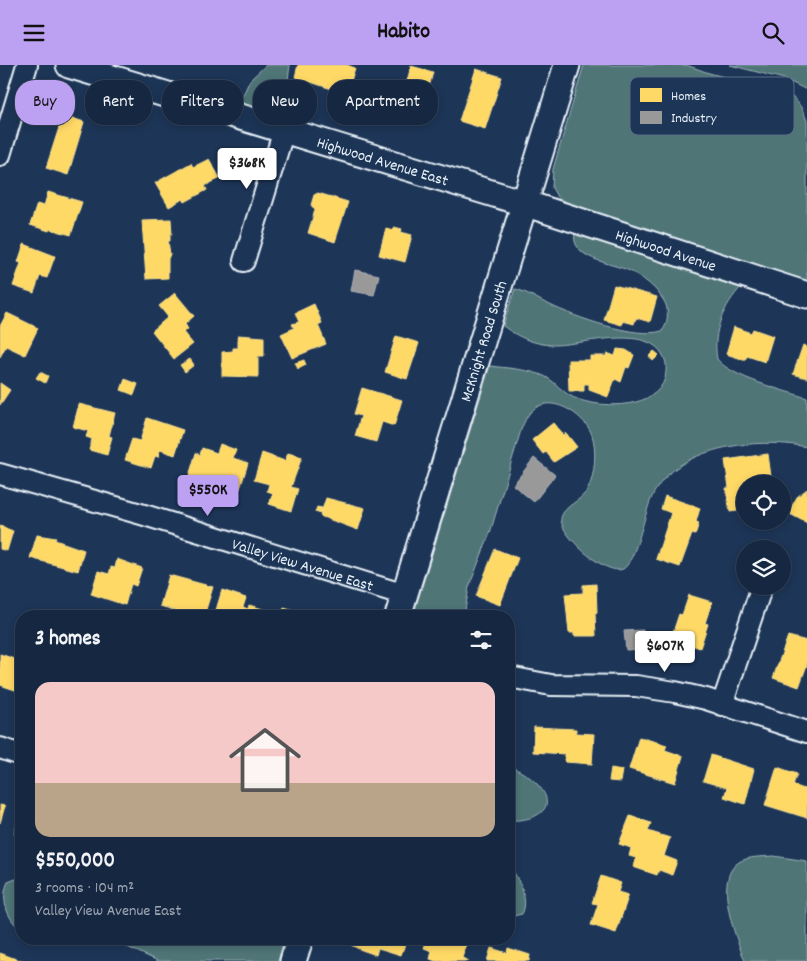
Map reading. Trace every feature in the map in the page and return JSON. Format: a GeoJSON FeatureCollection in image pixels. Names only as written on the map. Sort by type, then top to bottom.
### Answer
{"type":"FeatureCollection","features":[{"type":"Feature","properties":{"kind":"street"},"geometry":{"type":"LineString","coordinates":[[0,155],[28,65]]}},
{"type":"Feature","properties":{"kind":"street","name":"Highwood Avenue East"},"geometry":{"type":"LineString","coordinates":[[69,65],[524,203]]}},
{"type":"Feature","properties":{"kind":"street","name":"McKnight Road South"},"geometry":{"type":"LineString","coordinates":[[401,605],[567,65]]}},
{"type":"Feature","properties":{"kind":"street"},"geometry":{"type":"LineString","coordinates":[[244,261],[284,130]]}},
{"type":"Feature","properties":{"kind":"street","name":"Highwood Avenue"},"geometry":{"type":"LineString","coordinates":[[524,203],[807,295]]}},
{"type":"Feature","properties":{"kind":"street","name":"Valley View Avenue East"},"geometry":{"type":"LineString","coordinates":[[0,475],[150,517],[401,605]]}},
{"type":"Feature","properties":{"kind":"street"},"geometry":{"type":"LineString","coordinates":[[722,705],[759,595]]}},
{"type":"Feature","properties":{"kind":"street"},"geometry":{"type":"LineString","coordinates":[[515,678],[552,685],[646,687],[686,694],[807,732]]}},
{"type":"Feature","properties":{"kind":"street"},"geometry":{"type":"LineString","coordinates":[[0,748],[15,753]]}},
{"type":"Feature","properties":{"kind":"street"},"geometry":{"type":"LineString","coordinates":[[293,961],[298,945]]}},
{"type":"Feature","properties":{"kind":"green space"},"geometry":{"type":"Polygon","coordinates":[[[266,65],[290,65],[288,80],[253,80],[253,107],[243,104],[243,95],[250,80],[266,65]]]}},
{"type":"Feature","properties":{"kind":"green space"},"geometry":{"type":"Polygon","coordinates":[[[584,65],[686,65],[724,77],[630,77],[630,135],[794,135],[794,98],[801,107],[807,121],[807,284],[560,202],[552,188],[553,169],[584,65]]]}},
{"type":"Feature","properties":{"kind":"green space"},"geometry":{"type":"Polygon","coordinates":[[[730,65],[807,65],[807,90],[794,84],[794,77],[776,77],[730,65]]]}},
{"type":"Feature","properties":{"kind":"green space"},"geometry":{"type":"Polygon","coordinates":[[[575,232],[742,286],[730,301],[721,319],[716,338],[717,359],[724,366],[746,378],[807,398],[807,447],[765,443],[742,445],[719,449],[697,456],[678,467],[662,481],[651,499],[632,557],[623,569],[616,570],[597,562],[579,547],[565,531],[561,521],[563,513],[583,496],[588,489],[594,470],[594,441],[589,428],[570,410],[562,406],[546,404],[539,406],[530,413],[521,430],[490,533],[469,587],[465,610],[415,610],[490,366],[539,374],[550,379],[568,394],[580,400],[590,403],[615,405],[640,401],[651,396],[660,388],[665,378],[665,360],[658,348],[646,341],[631,338],[614,338],[552,345],[526,339],[503,326],[515,289],[589,321],[637,332],[650,333],[662,331],[667,321],[667,309],[664,301],[655,289],[644,279],[630,271],[585,254],[575,241],[575,232]]]}},
{"type":"Feature","properties":{"kind":"green space"},"geometry":{"type":"Polygon","coordinates":[[[515,769],[538,785],[546,801],[545,808],[541,813],[515,820],[515,769]]]}},
{"type":"Feature","properties":{"kind":"green space"},"geometry":{"type":"Polygon","coordinates":[[[774,856],[807,861],[807,961],[745,961],[736,938],[728,909],[727,881],[731,870],[743,860],[774,856]]]}},
{"type":"Feature","properties":{"kind":"green space"},"geometry":{"type":"Polygon","coordinates":[[[515,874],[524,895],[525,902],[522,914],[515,916],[515,874]]]}},
{"type":"Feature","properties":{"kind":"green space"},"geometry":{"type":"Polygon","coordinates":[[[15,879],[15,924],[6,908],[5,895],[8,882],[15,879]]]}},
{"type":"Feature","properties":{"kind":"green space"},"geometry":{"type":"Polygon","coordinates":[[[120,945],[282,945],[278,961],[158,961],[120,945]]]}},
{"type":"Feature","properties":{"kind":"building: Homes"},"geometry":{"type":"Polygon","coordinates":[[[298,65],[347,65],[355,68],[351,80],[327,80],[327,87],[317,84],[317,80],[304,80],[295,77],[298,65]]]}},
{"type":"Feature","properties":{"kind":"building: Homes"},"geometry":{"type":"Polygon","coordinates":[[[411,66],[433,72],[431,80],[407,80],[411,66]]]}},
{"type":"Feature","properties":{"kind":"building: Homes"},"geometry":{"type":"Polygon","coordinates":[[[476,69],[502,77],[485,129],[459,121],[476,69]]]}},
{"type":"Feature","properties":{"kind":"building: Homes"},"geometry":{"type":"Polygon","coordinates":[[[75,119],[84,122],[68,175],[46,168],[60,125],[75,125],[75,119]]]}},
{"type":"Feature","properties":{"kind":"building: Homes"},"geometry":{"type":"Polygon","coordinates":[[[209,159],[220,178],[205,186],[207,190],[185,202],[183,199],[169,207],[155,183],[191,163],[193,167],[209,159]]]}},
{"type":"Feature","properties":{"kind":"building: Homes"},"geometry":{"type":"Polygon","coordinates":[[[48,192],[82,202],[71,235],[30,225],[37,204],[44,206],[48,192]]]}},
{"type":"Feature","properties":{"kind":"building: Homes"},"geometry":{"type":"Polygon","coordinates":[[[318,193],[348,202],[335,242],[308,233],[315,210],[311,205],[314,195],[318,193]]]}},
{"type":"Feature","properties":{"kind":"building: Homes"},"geometry":{"type":"Polygon","coordinates":[[[171,219],[172,234],[170,234],[170,241],[168,241],[170,254],[168,259],[168,278],[146,279],[142,220],[171,219]]]}},
{"type":"Feature","properties":{"kind":"building: Homes"},"geometry":{"type":"Polygon","coordinates":[[[394,227],[402,229],[401,232],[412,235],[405,262],[379,255],[386,228],[393,230],[394,227]]]}},
{"type":"Feature","properties":{"kind":"building: Homes"},"geometry":{"type":"Polygon","coordinates":[[[24,244],[55,256],[47,278],[40,276],[34,293],[13,286],[21,263],[18,262],[24,244]]]}},
{"type":"Feature","properties":{"kind":"building: Homes"},"geometry":{"type":"Polygon","coordinates":[[[614,285],[657,297],[650,322],[636,318],[634,324],[623,321],[622,325],[604,320],[614,285]]]}},
{"type":"Feature","properties":{"kind":"building: Homes"},"geometry":{"type":"Polygon","coordinates":[[[175,293],[194,316],[185,324],[188,329],[183,332],[193,344],[174,359],[152,331],[168,317],[159,306],[175,293]]]}},
{"type":"Feature","properties":{"kind":"building: Homes"},"geometry":{"type":"Polygon","coordinates":[[[314,304],[322,323],[318,325],[326,344],[292,358],[281,334],[294,328],[292,324],[299,322],[295,313],[314,304]]]}},
{"type":"Feature","properties":{"kind":"building: Homes"},"geometry":{"type":"Polygon","coordinates":[[[7,313],[38,328],[25,355],[6,346],[0,357],[0,326],[7,313]]]}},
{"type":"Feature","properties":{"kind":"building: Homes"},"geometry":{"type":"Polygon","coordinates":[[[734,327],[751,333],[753,329],[773,336],[765,362],[747,356],[745,360],[726,354],[734,327]]]}},
{"type":"Feature","properties":{"kind":"building: Homes"},"geometry":{"type":"Polygon","coordinates":[[[238,335],[264,337],[264,356],[258,356],[258,377],[222,376],[222,352],[233,351],[233,348],[238,348],[238,335]]]}},
{"type":"Feature","properties":{"kind":"building: Homes"},"geometry":{"type":"Polygon","coordinates":[[[396,336],[419,343],[407,379],[385,372],[396,336]]]}},
{"type":"Feature","properties":{"kind":"building: Homes"},"geometry":{"type":"Polygon","coordinates":[[[803,345],[807,347],[807,378],[793,374],[803,345]]]}},
{"type":"Feature","properties":{"kind":"building: Homes"},"geometry":{"type":"Polygon","coordinates":[[[617,349],[626,350],[634,355],[629,368],[626,367],[621,382],[615,379],[608,397],[589,390],[589,384],[584,384],[584,391],[569,391],[568,360],[590,360],[590,356],[606,356],[607,353],[615,356],[617,349]]]}},
{"type":"Feature","properties":{"kind":"building: Homes"},"geometry":{"type":"Polygon","coordinates":[[[654,351],[659,355],[653,361],[649,356],[654,351]]]}},
{"type":"Feature","properties":{"kind":"building: Homes"},"geometry":{"type":"Polygon","coordinates":[[[190,359],[194,365],[185,372],[180,365],[190,359]]]}},
{"type":"Feature","properties":{"kind":"building: Homes"},"geometry":{"type":"Polygon","coordinates":[[[304,360],[306,365],[298,369],[295,363],[304,360]]]}},
{"type":"Feature","properties":{"kind":"building: Homes"},"geometry":{"type":"Polygon","coordinates":[[[40,372],[48,376],[45,383],[36,378],[40,372]]]}},
{"type":"Feature","properties":{"kind":"building: Homes"},"geometry":{"type":"Polygon","coordinates":[[[125,379],[138,384],[134,395],[121,390],[125,379]]]}},
{"type":"Feature","properties":{"kind":"building: Homes"},"geometry":{"type":"Polygon","coordinates":[[[0,383],[10,390],[0,405],[0,383]]]}},
{"type":"Feature","properties":{"kind":"building: Homes"},"geometry":{"type":"Polygon","coordinates":[[[362,388],[402,400],[394,426],[382,422],[376,442],[355,436],[361,416],[354,414],[362,388]]]}},
{"type":"Feature","properties":{"kind":"building: Homes"},"geometry":{"type":"Polygon","coordinates":[[[79,404],[115,413],[109,436],[112,437],[107,455],[89,450],[92,439],[86,437],[88,431],[73,427],[79,404]]]}},
{"type":"Feature","properties":{"kind":"building: Homes"},"geometry":{"type":"Polygon","coordinates":[[[147,418],[183,430],[175,455],[160,450],[158,457],[155,456],[151,468],[125,460],[132,439],[140,441],[147,418]]]}},
{"type":"Feature","properties":{"kind":"building: Homes"},"geometry":{"type":"Polygon","coordinates":[[[553,423],[563,435],[566,433],[577,447],[554,462],[546,452],[543,454],[532,440],[553,423]]]}},
{"type":"Feature","properties":{"kind":"building: Homes"},"geometry":{"type":"Polygon","coordinates":[[[220,444],[236,450],[233,458],[248,463],[240,489],[216,484],[215,488],[188,479],[196,453],[200,455],[202,448],[217,453],[220,444]]]}},
{"type":"Feature","properties":{"kind":"building: Homes"},"geometry":{"type":"Polygon","coordinates":[[[262,453],[285,461],[288,453],[302,457],[291,487],[298,489],[291,511],[269,504],[273,493],[267,491],[269,484],[254,480],[262,453]]]}},
{"type":"Feature","properties":{"kind":"building: Homes"},"geometry":{"type":"Polygon","coordinates":[[[768,454],[771,475],[736,475],[736,511],[730,512],[726,488],[729,488],[725,460],[768,454]]]}},
{"type":"Feature","properties":{"kind":"building: Homes"},"geometry":{"type":"Polygon","coordinates":[[[807,489],[807,523],[791,515],[791,508],[797,497],[807,489]]]}},
{"type":"Feature","properties":{"kind":"building: Homes"},"geometry":{"type":"Polygon","coordinates":[[[665,496],[700,508],[696,522],[699,523],[695,535],[692,534],[680,567],[656,559],[671,513],[661,509],[665,496]]]}},
{"type":"Feature","properties":{"kind":"building: Homes"},"geometry":{"type":"Polygon","coordinates":[[[326,498],[365,508],[358,530],[320,516],[326,498]]]}},
{"type":"Feature","properties":{"kind":"building: Homes"},"geometry":{"type":"Polygon","coordinates":[[[317,507],[322,508],[321,514],[315,512],[317,507]]]}},
{"type":"Feature","properties":{"kind":"building: Homes"},"geometry":{"type":"Polygon","coordinates":[[[0,526],[13,531],[7,551],[0,549],[0,526]]]}},
{"type":"Feature","properties":{"kind":"building: Homes"},"geometry":{"type":"Polygon","coordinates":[[[37,535],[56,538],[55,540],[84,550],[78,571],[30,558],[37,535]]]}},
{"type":"Feature","properties":{"kind":"building: Homes"},"geometry":{"type":"Polygon","coordinates":[[[495,549],[518,558],[500,605],[476,596],[495,549]]]}},
{"type":"Feature","properties":{"kind":"building: Homes"},"geometry":{"type":"Polygon","coordinates":[[[117,559],[142,568],[136,586],[131,584],[125,605],[91,594],[98,571],[109,574],[111,567],[115,568],[117,559]]]}},
{"type":"Feature","properties":{"kind":"building: Homes"},"geometry":{"type":"Polygon","coordinates":[[[169,575],[213,587],[206,610],[174,610],[160,606],[169,575]]]}},
{"type":"Feature","properties":{"kind":"building: Homes"},"geometry":{"type":"Polygon","coordinates":[[[596,584],[596,636],[574,636],[574,633],[569,633],[565,594],[583,593],[583,585],[596,584]]]}},
{"type":"Feature","properties":{"kind":"building: Homes"},"geometry":{"type":"Polygon","coordinates":[[[222,590],[246,598],[243,607],[248,609],[249,605],[263,609],[263,610],[216,610],[222,590]]]}},
{"type":"Feature","properties":{"kind":"building: Homes"},"geometry":{"type":"Polygon","coordinates":[[[689,595],[712,602],[705,623],[708,624],[700,648],[671,638],[679,614],[682,615],[689,595]]]}},
{"type":"Feature","properties":{"kind":"building: Homes"},"geometry":{"type":"Polygon","coordinates":[[[788,636],[807,641],[807,665],[799,687],[773,678],[788,636]]]}},
{"type":"Feature","properties":{"kind":"building: Homes"},"geometry":{"type":"Polygon","coordinates":[[[0,654],[15,659],[15,690],[0,685],[0,654]]]}},
{"type":"Feature","properties":{"kind":"building: Homes"},"geometry":{"type":"Polygon","coordinates":[[[534,727],[576,729],[576,733],[594,734],[592,764],[565,762],[565,754],[533,752],[534,727]]]}},
{"type":"Feature","properties":{"kind":"building: Homes"},"geometry":{"type":"Polygon","coordinates":[[[639,737],[667,745],[665,750],[683,756],[675,783],[629,769],[639,737]]]}},
{"type":"Feature","properties":{"kind":"building: Homes"},"geometry":{"type":"Polygon","coordinates":[[[711,755],[754,769],[745,804],[724,797],[727,788],[703,781],[711,755]]]}},
{"type":"Feature","properties":{"kind":"building: Homes"},"geometry":{"type":"Polygon","coordinates":[[[777,767],[797,774],[793,785],[807,790],[807,818],[765,805],[777,767]]]}},
{"type":"Feature","properties":{"kind":"building: Homes"},"geometry":{"type":"Polygon","coordinates":[[[611,768],[622,770],[620,782],[609,781],[611,768]]]}},
{"type":"Feature","properties":{"kind":"building: Homes"},"geometry":{"type":"Polygon","coordinates":[[[0,805],[5,806],[0,823],[0,805]]]}},
{"type":"Feature","properties":{"kind":"building: Homes"},"geometry":{"type":"Polygon","coordinates":[[[630,816],[651,823],[648,831],[670,838],[664,856],[677,861],[672,875],[659,870],[657,875],[633,867],[636,858],[629,856],[631,848],[619,844],[630,816]]]}},
{"type":"Feature","properties":{"kind":"building: Homes"},"geometry":{"type":"Polygon","coordinates":[[[601,876],[621,883],[618,892],[628,895],[616,933],[591,925],[598,904],[592,903],[601,876]]]}},
{"type":"Feature","properties":{"kind":"building: Homes"},"geometry":{"type":"Polygon","coordinates":[[[351,945],[405,945],[401,955],[378,948],[376,955],[351,945]]]}},
{"type":"Feature","properties":{"kind":"building: Homes"},"geometry":{"type":"Polygon","coordinates":[[[425,945],[466,945],[462,958],[469,961],[436,961],[430,959],[432,951],[424,948],[425,945]]]}},
{"type":"Feature","properties":{"kind":"building: Homes"},"geometry":{"type":"Polygon","coordinates":[[[491,948],[507,953],[508,948],[530,955],[529,961],[487,961],[491,948]]]}},
{"type":"Feature","properties":{"kind":"building: Homes"},"geometry":{"type":"Polygon","coordinates":[[[0,953],[16,959],[27,961],[0,961],[0,953]]]}},
{"type":"Feature","properties":{"kind":"building: Industry"},"geometry":{"type":"Polygon","coordinates":[[[355,270],[379,275],[374,295],[351,291],[355,270]]]}},
{"type":"Feature","properties":{"kind":"building: Industry"},"geometry":{"type":"Polygon","coordinates":[[[534,458],[555,475],[534,502],[513,485],[534,458]]]}},
{"type":"Feature","properties":{"kind":"building: Industry"},"geometry":{"type":"Polygon","coordinates":[[[643,630],[644,649],[626,650],[624,631],[643,630]]]}}]}
